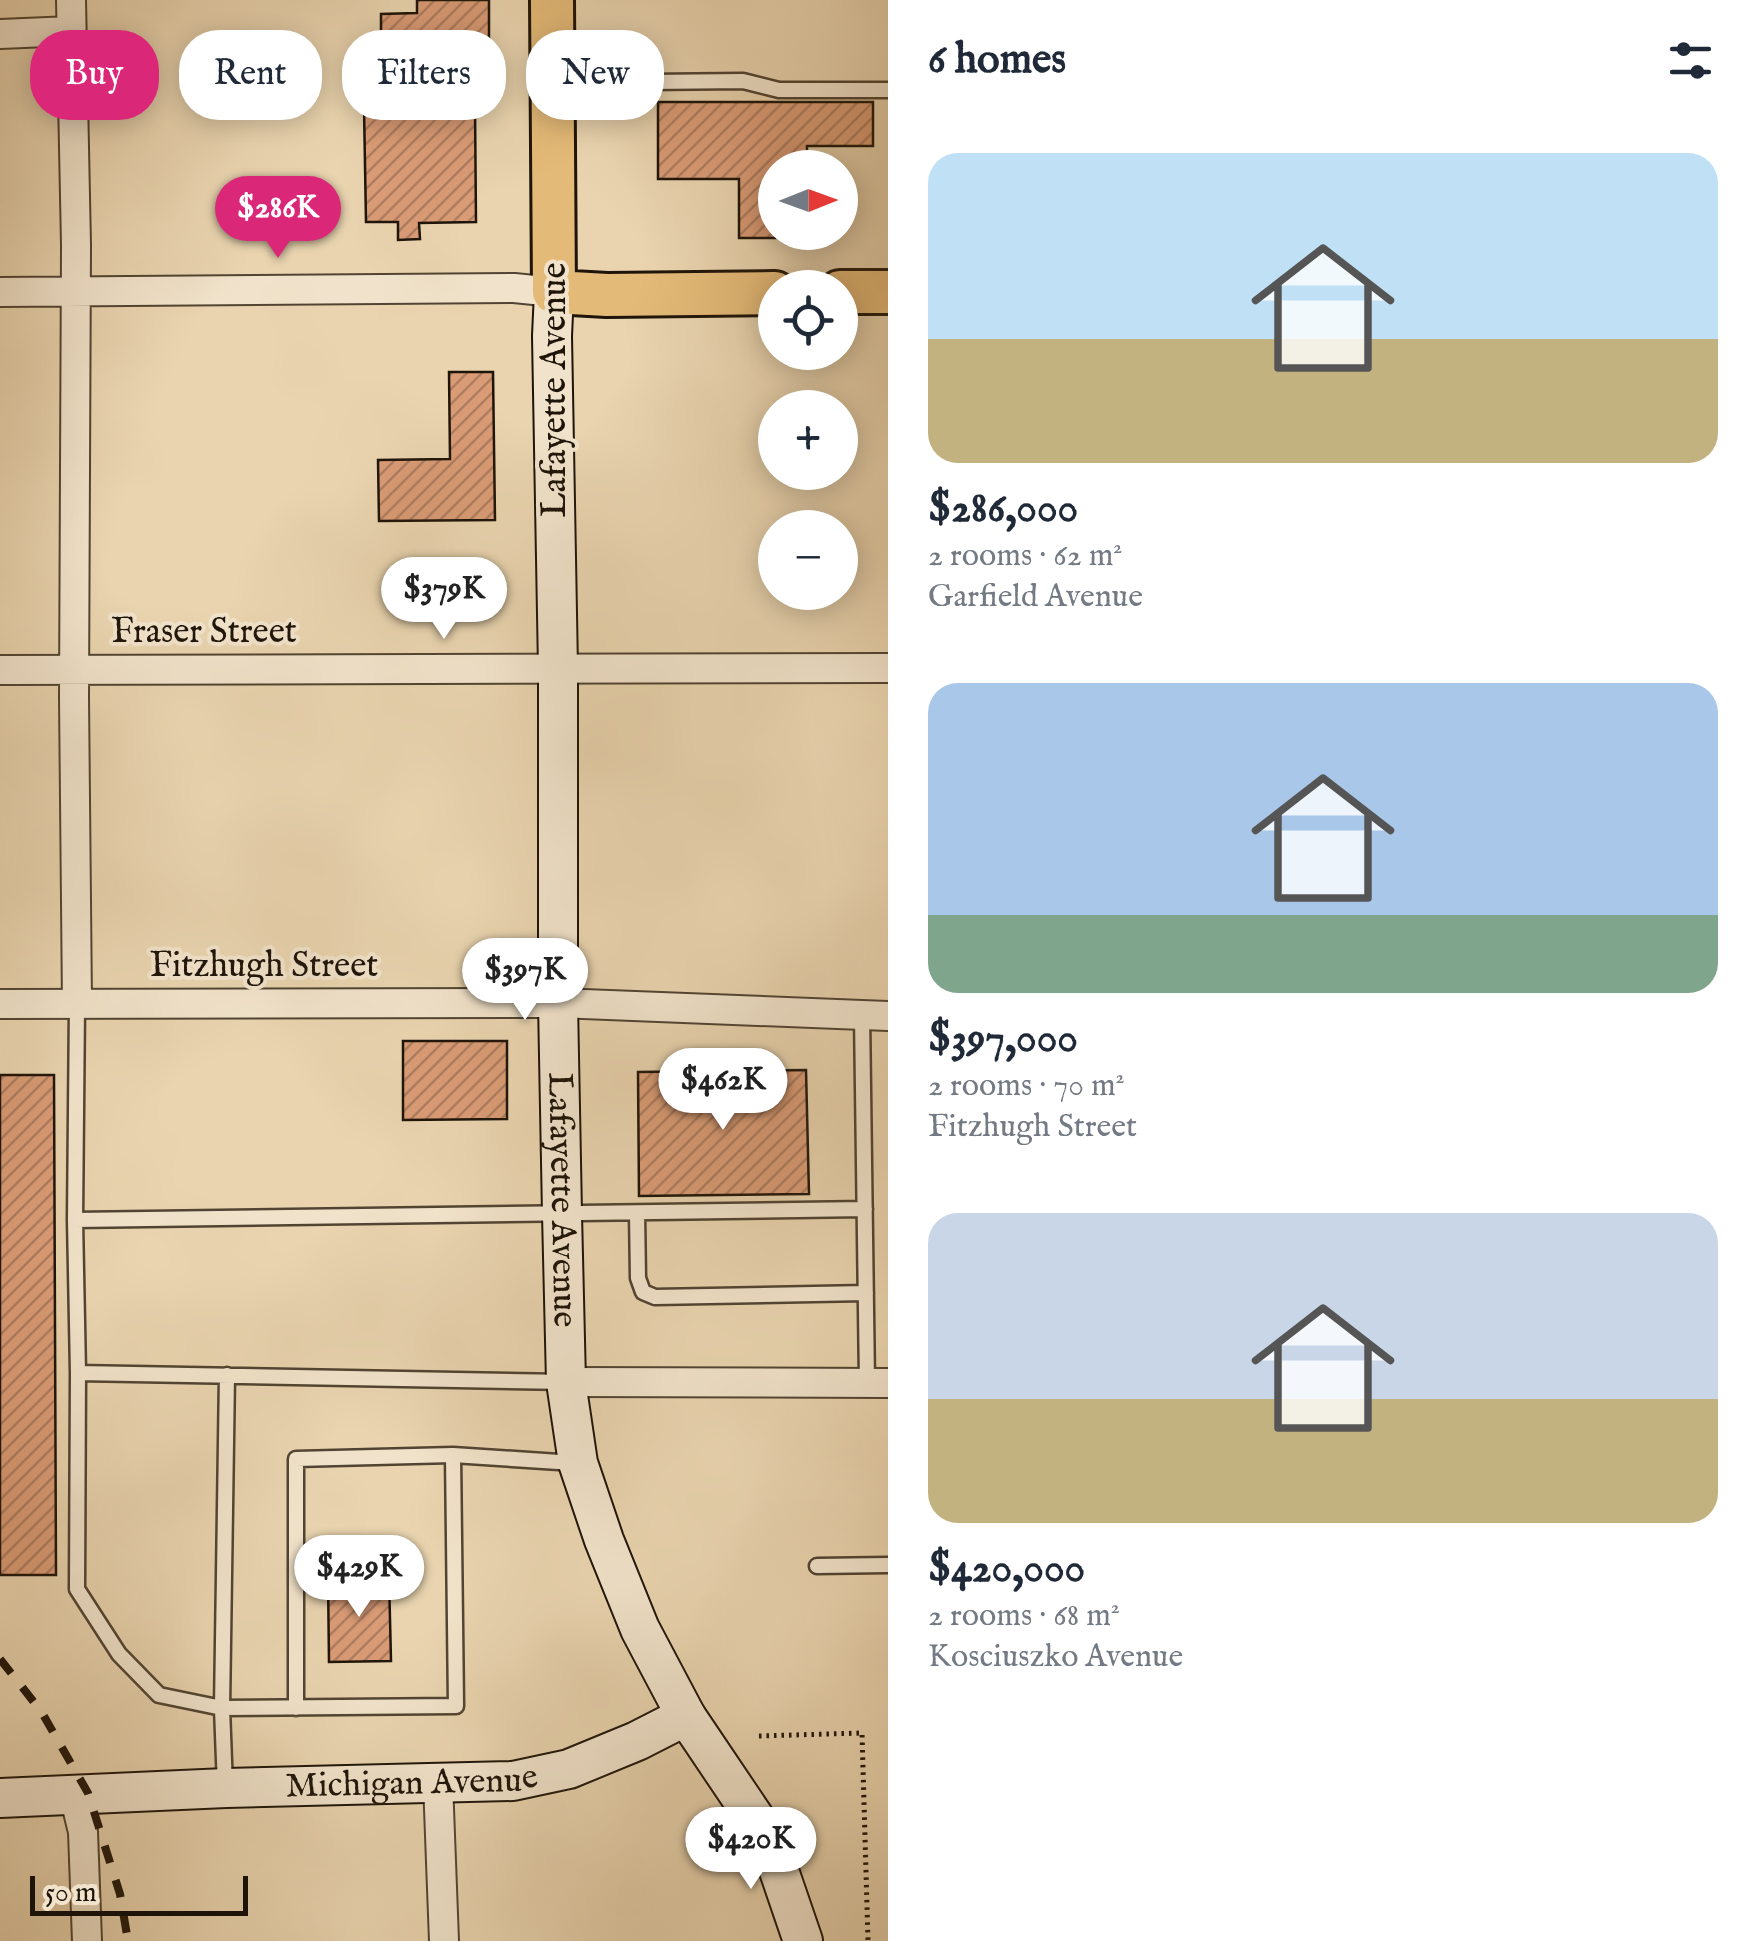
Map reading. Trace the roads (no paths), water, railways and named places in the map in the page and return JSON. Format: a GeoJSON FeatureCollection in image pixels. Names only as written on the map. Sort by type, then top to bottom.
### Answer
{"type":"FeatureCollection","features":[{"type":"Feature","properties":{"kind":"main road","name":"Lafayette Avenue"},"geometry":{"type":"LineString","coordinates":[[552,0],[552,30]]}},
{"type":"Feature","properties":{"kind":"main road","name":"Lafayette Avenue"},"geometry":{"type":"LineString","coordinates":[[552,120],[558,1003],[566,1382],[578,1463],[604,1540],[640,1629],[686,1716]]}},
{"type":"Feature","properties":{"kind":"main road"},"geometry":{"type":"LineString","coordinates":[[554,292],[758,293]]}},
{"type":"Feature","properties":{"kind":"main road"},"geometry":{"type":"LineString","coordinates":[[858,292],[888,292]]}},
{"type":"Feature","properties":{"kind":"main road"},"geometry":{"type":"LineString","coordinates":[[686,1716],[756,1820],[776,1862],[803,1941]]}},
{"type":"Feature","properties":{"kind":"main road","name":"Michigan Avenue"},"geometry":{"type":"LineString","coordinates":[[0,1798],[514,1781],[569,1770],[637,1742],[686,1716]]}},
{"type":"Feature","properties":{"kind":"street"},"geometry":{"type":"LineString","coordinates":[[71,0],[71,30]]}},
{"type":"Feature","properties":{"kind":"street"},"geometry":{"type":"LineString","coordinates":[[0,34],[30,33]]}},
{"type":"Feature","properties":{"kind":"street"},"geometry":{"type":"LineString","coordinates":[[73,120],[77,1004]]}},
{"type":"Feature","properties":{"kind":"street"},"geometry":{"type":"LineString","coordinates":[[0,292],[514,288],[554,292]]}},
{"type":"Feature","properties":{"kind":"street","name":"Fraser Street"},"geometry":{"type":"LineString","coordinates":[[0,670],[888,668]]}},
{"type":"Feature","properties":{"kind":"street","name":"Fitzhugh Street"},"geometry":{"type":"LineString","coordinates":[[0,1004],[558,1003],[875,1016]]}},
{"type":"Feature","properties":{"kind":"street"},"geometry":{"type":"LineString","coordinates":[[566,1382],[878,1383]]}},
{"type":"Feature","properties":{"kind":"street"},"geometry":{"type":"LineString","coordinates":[[438,1782],[444,1941]]}},
{"type":"Feature","properties":{"kind":"street"},"geometry":{"type":"LineString","coordinates":[[74,1795],[83,1832],[86,1941]]}},
{"type":"Feature","properties":{"kind":"lane"},"geometry":{"type":"LineString","coordinates":[[664,82],[743,81],[779,90],[888,90]]}},
{"type":"Feature","properties":{"kind":"lane"},"geometry":{"type":"LineString","coordinates":[[77,1004],[77,1589],[118,1654],[160,1695],[222,1708],[456,1706],[454,1456]]}},
{"type":"Feature","properties":{"kind":"lane"},"geometry":{"type":"LineString","coordinates":[[875,1016],[865,1209],[866,1293],[878,1383]]}},
{"type":"Feature","properties":{"kind":"lane"},"geometry":{"type":"LineString","coordinates":[[75,1220],[865,1209]]}},
{"type":"Feature","properties":{"kind":"lane"},"geometry":{"type":"LineString","coordinates":[[637,1212],[638,1278],[643,1292],[654,1297],[866,1293]]}},
{"type":"Feature","properties":{"kind":"lane"},"geometry":{"type":"LineString","coordinates":[[78,1372],[566,1382]]}},
{"type":"Feature","properties":{"kind":"lane"},"geometry":{"type":"LineString","coordinates":[[226,1375],[222,1708],[226,1788]]}},
{"type":"Feature","properties":{"kind":"lane"},"geometry":{"type":"LineString","coordinates":[[296,1708],[296,1459],[454,1456],[578,1463]]}},
{"type":"Feature","properties":{"kind":"lane"},"geometry":{"type":"LineString","coordinates":[[816,1566],[888,1565]]}},
{"type":"Feature","properties":{"kind":"railway"},"geometry":{"type":"LineString","coordinates":[[0,1659],[41,1711],[88,1793],[120,1894],[128,1941]]}}]}
